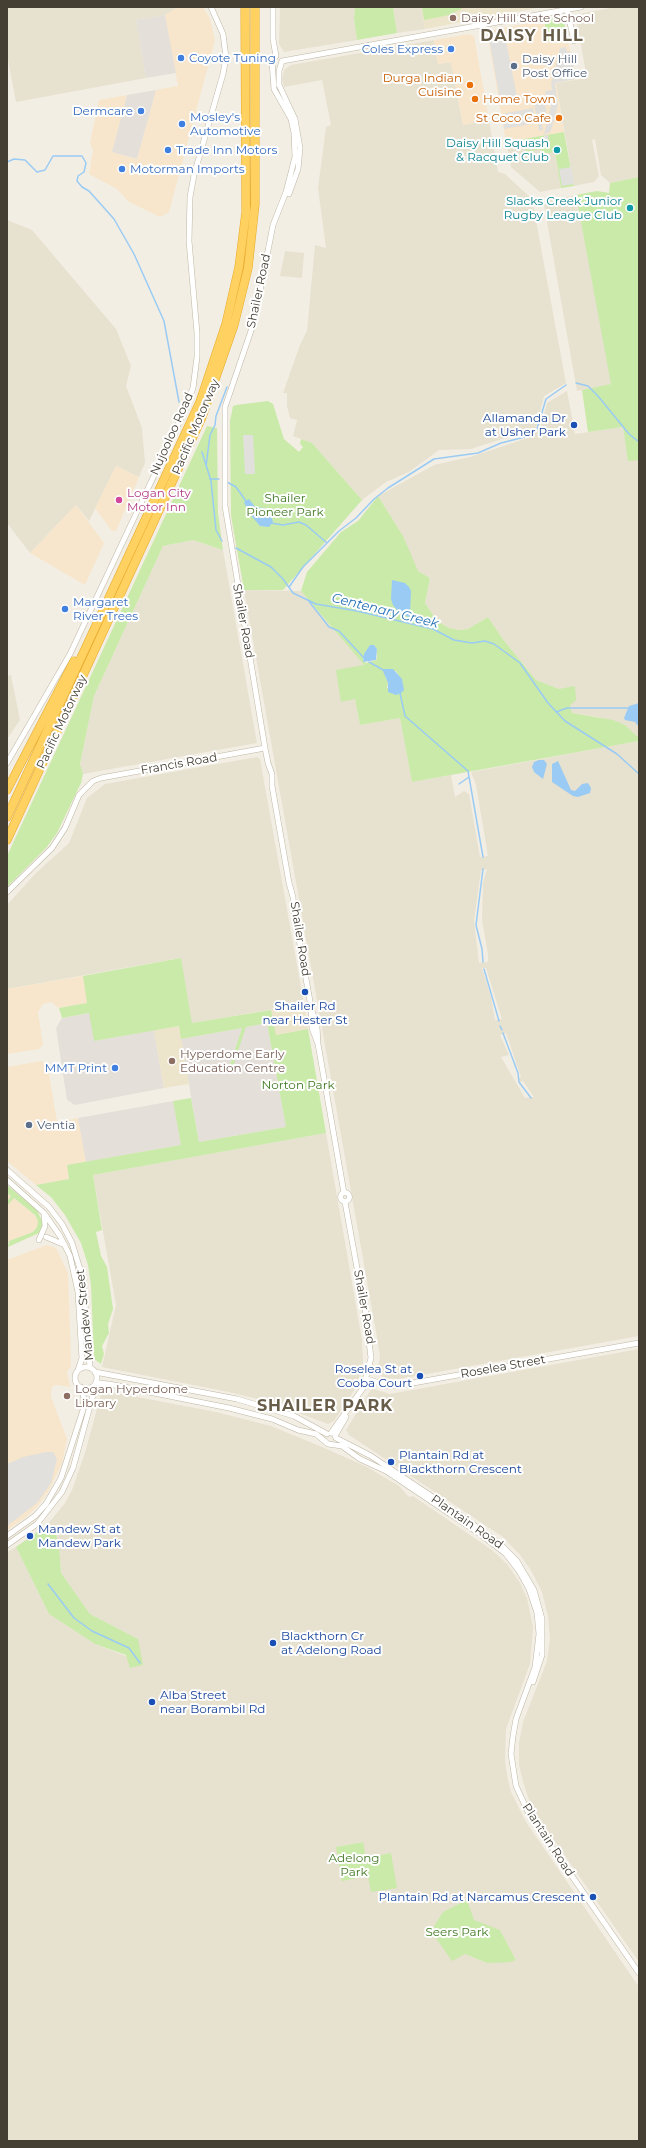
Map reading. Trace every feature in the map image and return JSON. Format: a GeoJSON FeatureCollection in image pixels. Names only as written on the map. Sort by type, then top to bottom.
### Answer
{"type":"FeatureCollection","features":[{"type":"Feature","properties":{"kind":"highway","name":"Pacific Motorway"},"geometry":{"type":"LineString","coordinates":[[7,817],[200,402],[226,324],[239,267],[246,212],[245,7]]}},
{"type":"Feature","properties":{"kind":"highway","name":"Pacific Motorway"},"geometry":{"type":"LineString","coordinates":[[7,840],[202,418],[234,325],[248,268],[255,204],[255,7]]}},
{"type":"Feature","properties":{"kind":"highway"},"geometry":{"type":"LineString","coordinates":[[7,790],[77,655],[85,650]]}},
{"type":"Feature","properties":{"kind":"street","name":"Nujooloo Road"},"geometry":{"type":"LineString","coordinates":[[7,762],[70,654],[183,414],[193,388],[198,357],[189,241],[190,197],[194,175],[223,74],[226,57],[223,34],[211,7]]}},
{"type":"Feature","properties":{"kind":"street"},"geometry":{"type":"LineString","coordinates":[[273,7],[272,39],[276,56],[281,57],[279,64],[581,7]]}},
{"type":"Feature","properties":{"kind":"street"},"geometry":{"type":"LineString","coordinates":[[567,10],[574,41]]}},
{"type":"Feature","properties":{"kind":"street","name":"Shailer Road"},"geometry":{"type":"LineString","coordinates":[[276,56],[273,59],[279,64],[279,85],[295,119],[300,148],[298,168],[293,184],[271,235],[254,322],[225,407],[224,430],[227,524],[265,748],[272,774],[272,786],[289,883],[293,897],[294,911],[311,1007],[317,1026],[318,1044],[344,1193],[349,1196],[345,1202],[361,1290],[364,1299],[371,1344],[371,1358],[367,1379],[350,1409],[332,1435],[335,1442],[331,1444]]}},
{"type":"Feature","properties":{"kind":"street","name":"Francis Road"},"geometry":{"type":"LineString","coordinates":[[7,892],[52,848],[63,833],[79,796],[93,782],[101,778],[265,748]]}},
{"type":"Feature","properties":{"kind":"street","name":"Mandew Street"},"geometry":{"type":"LineString","coordinates":[[7,1170],[53,1211],[66,1229],[74,1247],[83,1279],[90,1367]]}},
{"type":"Feature","properties":{"kind":"street","name":"Mandew Street"},"geometry":{"type":"LineString","coordinates":[[7,1180],[44,1213],[65,1245],[74,1267],[78,1285],[82,1358],[78,1370]]}},
{"type":"Feature","properties":{"kind":"street"},"geometry":{"type":"LineString","coordinates":[[39,1240],[45,1226],[44,1213]]}},
{"type":"Feature","properties":{"kind":"street"},"geometry":{"type":"LineString","coordinates":[[46,1237],[65,1245]]}},
{"type":"Feature","properties":{"kind":"street","name":"Roselea Street"},"geometry":{"type":"LineString","coordinates":[[367,1379],[390,1386],[396,1386],[639,1343]]}},
{"type":"Feature","properties":{"kind":"street"},"geometry":{"type":"LineString","coordinates":[[7,1536],[35,1516],[46,1504],[61,1478],[83,1410],[84,1399],[81,1387],[75,1379],[78,1370],[84,1367],[90,1367],[95,1372],[97,1377],[93,1395],[73,1468],[62,1492],[37,1524],[7,1545]]}},
{"type":"Feature","properties":{"kind":"street","name":"Plantain Road"},"geometry":{"type":"LineString","coordinates":[[95,1372],[237,1400],[294,1416],[371,1456],[460,1515],[500,1544],[518,1561],[534,1590],[541,1611],[543,1646],[538,1669],[516,1719],[511,1745],[513,1774],[519,1794],[529,1814],[639,1973]]}},
{"type":"Feature","properties":{"kind":"street"},"geometry":{"type":"LineString","coordinates":[[81,1387],[88,1388],[94,1385],[128,1388],[246,1412],[316,1434],[325,1441],[332,1435]]}},
{"type":"Feature","properties":{"kind":"street","name":"Plantain Road"},"geometry":{"type":"LineString","coordinates":[[325,1441],[342,1446],[360,1459],[386,1470],[493,1543],[513,1563],[529,1589],[538,1624],[537,1657],[527,1692]]}},
{"type":"Feature","properties":{"kind":"shaded area"},"geometry":{"type":"Polygon","coordinates":[[[7,7],[178,7],[165,15],[136,20],[146,78],[16,102],[7,54],[7,7]]]}},
{"type":"Feature","properties":{"kind":"shaded area"},"geometry":{"type":"Polygon","coordinates":[[[178,7],[203,7],[210,19],[215,40],[169,212],[160,217],[129,202],[117,189],[89,174],[93,151],[90,143],[99,100],[127,95],[112,152],[137,159],[156,90],[178,86],[165,15],[178,7]]]}},
{"type":"Feature","properties":{"kind":"shaded area"},"geometry":{"type":"Polygon","coordinates":[[[280,7],[355,7],[354,19],[357,40],[284,52],[279,44],[280,7]]]}},
{"type":"Feature","properties":{"kind":"shaded area"},"geometry":{"type":"Polygon","coordinates":[[[393,7],[421,7],[425,29],[397,33],[393,7]]]}},
{"type":"Feature","properties":{"kind":"shaded area","name":"Daisy Hill State School"},"geometry":{"type":"Polygon","coordinates":[[[421,7],[542,7],[425,29],[421,7]]]}},
{"type":"Feature","properties":{"kind":"shaded area"},"geometry":{"type":"Polygon","coordinates":[[[616,7],[639,7],[639,177],[610,183],[601,175],[595,139],[592,140],[599,176],[594,182],[574,186],[556,83],[587,78],[576,18],[579,14],[616,7]]]}},
{"type":"Feature","properties":{"kind":"shaded area"},"geometry":{"type":"Polygon","coordinates":[[[165,15],[176,73],[146,78],[136,20],[165,15]]]}},
{"type":"Feature","properties":{"kind":"shaded area"},"geometry":{"type":"Polygon","coordinates":[[[544,20],[548,41],[567,37],[577,79],[556,83],[564,132],[506,142],[487,31],[544,20]]]}},
{"type":"Feature","properties":{"kind":"shaded area"},"geometry":{"type":"Polygon","coordinates":[[[504,30],[517,97],[500,100],[488,33],[504,30]]]}},
{"type":"Feature","properties":{"kind":"shaded area"},"geometry":{"type":"Polygon","coordinates":[[[469,34],[474,36],[489,120],[463,125],[451,62],[438,64],[434,40],[469,34]]]}},
{"type":"Feature","properties":{"kind":"shaded area"},"geometry":{"type":"Polygon","coordinates":[[[434,40],[438,64],[451,62],[463,125],[489,120],[498,172],[505,174],[532,199],[566,383],[544,396],[536,428],[471,449],[439,450],[409,472],[386,482],[362,500],[312,443],[293,436],[297,420],[290,418],[287,406],[287,393],[283,393],[300,345],[307,331],[315,245],[326,248],[318,188],[326,127],[331,125],[322,80],[284,87],[282,79],[284,70],[291,65],[434,40]]]}},
{"type":"Feature","properties":{"kind":"shaded area"},"geometry":{"type":"Polygon","coordinates":[[[566,47],[567,52],[570,51],[576,79],[555,83],[558,105],[551,131],[544,135],[551,105],[547,105],[545,91],[552,90],[551,84],[560,48],[566,47]]]}},
{"type":"Feature","properties":{"kind":"shaded area"},"geometry":{"type":"Polygon","coordinates":[[[156,90],[137,159],[112,152],[127,95],[156,90]]]}},
{"type":"Feature","properties":{"kind":"shaded area"},"geometry":{"type":"Polygon","coordinates":[[[544,97],[547,117],[541,118],[543,130],[539,131],[533,98],[544,97]]]}},
{"type":"Feature","properties":{"kind":"shaded area"},"geometry":{"type":"Polygon","coordinates":[[[533,108],[536,123],[504,129],[502,114],[533,108]]]}},
{"type":"Feature","properties":{"kind":"shaded area"},"geometry":{"type":"Polygon","coordinates":[[[548,135],[549,145],[531,150],[527,149],[525,142],[544,138],[544,136],[548,135]]]}},
{"type":"Feature","properties":{"kind":"shaded area"},"geometry":{"type":"Polygon","coordinates":[[[525,142],[541,149],[555,152],[561,188],[540,192],[511,167],[507,145],[525,142]]]}},
{"type":"Feature","properties":{"kind":"shaded area"},"geometry":{"type":"Polygon","coordinates":[[[571,167],[574,184],[562,186],[559,169],[571,167]]]}},
{"type":"Feature","properties":{"kind":"shaded area"},"geometry":{"type":"Polygon","coordinates":[[[576,195],[612,384],[577,391],[544,205],[547,201],[576,195]]]}},
{"type":"Feature","properties":{"kind":"shaded area"},"geometry":{"type":"Polygon","coordinates":[[[7,220],[32,230],[116,329],[131,366],[126,386],[142,428],[145,463],[139,477],[116,466],[89,521],[76,505],[30,553],[7,523],[7,220]]]}},
{"type":"Feature","properties":{"kind":"shaded area"},"geometry":{"type":"Polygon","coordinates":[[[285,251],[304,253],[302,278],[280,276],[285,251]]]}},
{"type":"Feature","properties":{"kind":"shaded area"},"geometry":{"type":"Polygon","coordinates":[[[567,391],[575,434],[623,427],[628,460],[639,460],[639,736],[637,736],[625,725],[598,717],[572,713],[570,705],[559,689],[536,680],[502,638],[488,617],[468,629],[459,630],[449,628],[437,621],[425,603],[430,578],[418,571],[413,563],[403,536],[378,496],[434,465],[470,457],[531,437],[541,426],[547,403],[567,391]]]}},
{"type":"Feature","properties":{"kind":"shaded area"},"geometry":{"type":"Polygon","coordinates":[[[243,435],[253,435],[255,474],[245,474],[243,435]]]}},
{"type":"Feature","properties":{"kind":"shaded area"},"geometry":{"type":"Polygon","coordinates":[[[116,466],[139,477],[116,531],[112,531],[95,508],[116,466]]]}},
{"type":"Feature","properties":{"kind":"shaded area"},"geometry":{"type":"Polygon","coordinates":[[[76,505],[104,543],[85,585],[30,553],[76,505]]]}},
{"type":"Feature","properties":{"kind":"shaded area"},"geometry":{"type":"Polygon","coordinates":[[[193,540],[223,550],[257,743],[83,774],[80,764],[94,696],[163,546],[193,540]]]}},
{"type":"Feature","properties":{"kind":"shaded area"},"geometry":{"type":"Polygon","coordinates":[[[244,590],[301,591],[364,665],[355,699],[360,725],[400,718],[412,782],[451,775],[455,797],[464,791],[469,794],[480,857],[488,856],[476,785],[471,772],[639,741],[639,1336],[399,1379],[385,1378],[377,1373],[380,1357],[244,590]],[[487,869],[481,870],[474,921],[479,963],[488,962],[482,920],[483,883],[487,869]],[[482,968],[491,997],[495,1020],[502,1019],[486,968],[482,968]],[[506,1033],[500,1035],[509,1055],[501,1057],[525,1098],[534,1097],[523,1081],[520,1082],[519,1078],[521,1077],[506,1033]]]}},
{"type":"Feature","properties":{"kind":"shaded area"},"geometry":{"type":"Polygon","coordinates":[[[11,675],[20,720],[7,739],[7,676],[11,675]]]}},
{"type":"Feature","properties":{"kind":"shaded area"},"geometry":{"type":"Polygon","coordinates":[[[257,757],[260,759],[304,1004],[192,1023],[180,958],[7,989],[7,905],[35,874],[69,843],[87,798],[105,784],[257,757]]]}},
{"type":"Feature","properties":{"kind":"shaded area"},"geometry":{"type":"Polygon","coordinates":[[[83,976],[88,1003],[59,1008],[51,1002],[43,1004],[38,1012],[43,1045],[39,1049],[7,1054],[7,989],[83,976]]]}},
{"type":"Feature","properties":{"kind":"shaded area"},"geometry":{"type":"Polygon","coordinates":[[[304,1004],[308,1029],[275,1035],[271,1010],[304,1004]]]}},
{"type":"Feature","properties":{"kind":"shaded area"},"geometry":{"type":"Polygon","coordinates":[[[90,1013],[95,1041],[154,1030],[164,1088],[75,1105],[67,1100],[56,1028],[62,1018],[90,1013]]]}},
{"type":"Feature","properties":{"kind":"shaded area"},"geometry":{"type":"Polygon","coordinates":[[[267,1023],[286,1127],[199,1142],[181,1039],[242,1028],[228,1071],[246,1027],[267,1023]]]}},
{"type":"Feature","properties":{"kind":"shaded area","name":"Hyperdome Early Education Centre"},"geometry":{"type":"Polygon","coordinates":[[[179,1026],[189,1084],[164,1088],[154,1030],[179,1026]]]}},
{"type":"Feature","properties":{"kind":"shaded area"},"geometry":{"type":"Polygon","coordinates":[[[42,1061],[48,1067],[57,1122],[78,1118],[86,1162],[67,1165],[69,1179],[36,1185],[7,1161],[7,1067],[42,1061]]]}},
{"type":"Feature","properties":{"kind":"shaded area"},"geometry":{"type":"Polygon","coordinates":[[[173,1101],[181,1145],[86,1162],[78,1118],[173,1101]]]}},
{"type":"Feature","properties":{"kind":"shaded area"},"geometry":{"type":"Polygon","coordinates":[[[326,1133],[362,1340],[363,1362],[357,1386],[334,1421],[328,1424],[270,1402],[229,1392],[102,1367],[116,1305],[93,1175],[326,1133]]]}},
{"type":"Feature","properties":{"kind":"shaded area"},"geometry":{"type":"Polygon","coordinates":[[[7,1193],[35,1215],[38,1221],[37,1227],[33,1232],[7,1242],[7,1193]]]}},
{"type":"Feature","properties":{"kind":"shaded area"},"geometry":{"type":"Polygon","coordinates":[[[47,1245],[56,1248],[68,1273],[71,1367],[67,1371],[70,1387],[57,1385],[53,1386],[51,1391],[51,1397],[67,1439],[62,1464],[48,1492],[36,1508],[25,1518],[7,1530],[7,1260],[47,1245]]]}},
{"type":"Feature","properties":{"kind":"shaded area"},"geometry":{"type":"Polygon","coordinates":[[[639,1349],[639,1962],[538,1817],[530,1803],[524,1785],[519,1765],[519,1743],[523,1722],[547,1661],[550,1639],[548,1616],[542,1592],[532,1572],[521,1556],[503,1537],[349,1435],[346,1430],[370,1391],[373,1389],[390,1394],[639,1349]]]}},
{"type":"Feature","properties":{"kind":"shaded area"},"geometry":{"type":"Polygon","coordinates":[[[106,1391],[216,1412],[271,1426],[322,1447],[367,1467],[399,1486],[409,1497],[413,1496],[492,1550],[507,1564],[520,1583],[527,1598],[533,1627],[530,1664],[506,1729],[505,1762],[508,1780],[511,1792],[526,1822],[639,1987],[639,2141],[7,2141],[7,1552],[16,1547],[49,1614],[95,1644],[128,1657],[138,1639],[90,1614],[61,1573],[59,1545],[56,1535],[47,1525],[65,1503],[72,1490],[85,1453],[101,1394],[106,1391]],[[362,1842],[336,1847],[366,1858],[362,1842]],[[444,1912],[431,1931],[465,1954],[487,1963],[516,1960],[500,1930],[444,1912]]]}},
{"type":"Feature","properties":{"kind":"shaded area"},"geometry":{"type":"Polygon","coordinates":[[[53,1452],[57,1459],[51,1483],[37,1503],[7,1526],[7,1464],[23,1457],[53,1452]]]}},
{"type":"Feature","properties":{"kind":"green space"},"geometry":{"type":"Polygon","coordinates":[[[355,7],[393,7],[397,33],[357,40],[354,19],[355,7]]]}},
{"type":"Feature","properties":{"kind":"green space"},"geometry":{"type":"Polygon","coordinates":[[[422,7],[465,7],[449,15],[424,20],[422,7]]]}},
{"type":"Feature","properties":{"kind":"green space"},"geometry":{"type":"Polygon","coordinates":[[[563,17],[567,37],[548,41],[544,20],[563,17]]]}},
{"type":"Feature","properties":{"kind":"green space"},"geometry":{"type":"Polygon","coordinates":[[[564,132],[574,186],[561,188],[555,152],[542,154],[541,149],[526,152],[524,142],[507,145],[506,142],[564,132]]]}},
{"type":"Feature","properties":{"kind":"green space"},"geometry":{"type":"Polygon","coordinates":[[[639,177],[639,460],[628,461],[623,427],[588,432],[582,390],[611,384],[576,195],[597,191],[609,193],[610,183],[639,177]]]}},
{"type":"Feature","properties":{"kind":"green space","name":"Shailer Pioneer Park"},"geometry":{"type":"Polygon","coordinates":[[[268,401],[273,404],[284,439],[299,452],[303,447],[300,444],[301,439],[312,443],[362,500],[283,590],[244,590],[231,516],[230,421],[233,406],[268,401]]]}},
{"type":"Feature","properties":{"kind":"green space"},"geometry":{"type":"Polygon","coordinates":[[[207,426],[217,428],[218,513],[223,550],[193,540],[163,546],[94,696],[80,764],[83,774],[81,783],[57,833],[47,847],[7,887],[7,856],[207,426]]]}},
{"type":"Feature","properties":{"kind":"green space"},"geometry":{"type":"Polygon","coordinates":[[[378,496],[403,536],[418,571],[430,578],[425,603],[437,621],[449,628],[459,630],[468,629],[488,617],[502,638],[536,680],[559,689],[575,686],[576,700],[570,705],[572,713],[613,720],[625,725],[637,736],[639,736],[639,741],[412,782],[400,718],[360,725],[355,699],[341,702],[336,670],[364,665],[301,591],[307,572],[341,532],[358,521],[378,496]],[[370,645],[364,655],[363,660],[366,663],[376,660],[377,658],[377,649],[374,645],[370,645]],[[396,671],[385,676],[388,683],[387,688],[403,688],[402,681],[396,671]]]}},
{"type":"Feature","properties":{"kind":"green space","name":"Norton Park"},"geometry":{"type":"Polygon","coordinates":[[[181,958],[192,1023],[271,1010],[276,1035],[308,1029],[326,1133],[93,1175],[102,1230],[96,1232],[101,1256],[107,1267],[113,1309],[108,1324],[109,1333],[102,1346],[104,1354],[101,1364],[94,1359],[91,1285],[88,1265],[81,1243],[65,1215],[51,1197],[36,1185],[69,1179],[67,1165],[181,1145],[173,1101],[191,1098],[199,1142],[286,1127],[267,1023],[246,1027],[231,1072],[228,1071],[242,1028],[181,1039],[179,1026],[94,1041],[89,1013],[62,1018],[59,1008],[87,1003],[83,976],[181,958]]]}},
{"type":"Feature","properties":{"kind":"green space"},"geometry":{"type":"Polygon","coordinates":[[[7,1185],[37,1210],[43,1223],[39,1233],[8,1247],[9,1241],[33,1232],[37,1227],[38,1221],[35,1215],[14,1198],[7,1206],[7,1202],[11,1196],[7,1193],[7,1185]]]}},
{"type":"Feature","properties":{"kind":"green space"},"geometry":{"type":"Polygon","coordinates":[[[47,1525],[56,1535],[59,1545],[61,1573],[90,1614],[138,1639],[143,1665],[130,1668],[126,1655],[95,1644],[49,1614],[16,1547],[47,1525]]]}},
{"type":"Feature","properties":{"kind":"green space","name":"Adelong Park"},"geometry":{"type":"Polygon","coordinates":[[[363,1842],[366,1858],[391,1853],[397,1888],[371,1892],[368,1876],[342,1881],[336,1847],[363,1842]]]}},
{"type":"Feature","properties":{"kind":"green space","name":"Seers Park"},"geometry":{"type":"Polygon","coordinates":[[[467,1900],[474,1920],[500,1930],[516,1960],[510,1962],[487,1963],[465,1954],[452,1961],[431,1931],[443,1912],[467,1900]]]}},
{"type":"Feature","properties":{"kind":"water"},"geometry":{"type":"Polygon","coordinates":[[[249,499],[255,507],[264,508],[271,515],[273,522],[269,527],[260,526],[248,512],[244,502],[249,499]]]}},
{"type":"Feature","properties":{"kind":"water"},"geometry":{"type":"Polygon","coordinates":[[[392,580],[405,583],[409,587],[411,591],[410,614],[412,618],[400,614],[393,605],[391,599],[392,580]]]}},
{"type":"Feature","properties":{"kind":"water"},"geometry":{"type":"Polygon","coordinates":[[[370,645],[374,645],[377,649],[376,660],[363,662],[364,654],[370,645]]]}},
{"type":"Feature","properties":{"kind":"water"},"geometry":{"type":"Polygon","coordinates":[[[384,669],[393,669],[402,679],[404,690],[401,693],[396,695],[388,692],[388,683],[383,671],[384,669]]]}},
{"type":"Feature","properties":{"kind":"water"},"geometry":{"type":"Polygon","coordinates":[[[639,703],[639,727],[635,722],[625,720],[624,718],[629,706],[639,703]]]}},
{"type":"Feature","properties":{"kind":"water"},"geometry":{"type":"Polygon","coordinates":[[[544,760],[547,764],[543,779],[534,772],[532,767],[534,762],[544,760]]]}},
{"type":"Feature","properties":{"kind":"water"},"geometry":{"type":"Polygon","coordinates":[[[558,761],[571,790],[575,791],[582,784],[588,783],[591,788],[590,793],[578,797],[573,796],[552,782],[552,764],[558,761]]]}},
{"type":"Feature","properties":{"kind":"waterway","name":"Centenary Creek"},"geometry":{"type":"LineString","coordinates":[[7,162],[14,159],[25,160],[37,172],[45,170],[53,156],[82,156],[86,163],[84,172],[78,176],[77,181],[82,187],[89,191],[114,219],[134,254],[164,321],[179,402]]}},
{"type":"Feature","properties":{"kind":"waterway"},"geometry":{"type":"LineString","coordinates":[[576,383],[588,386],[629,434],[639,442]]}},
{"type":"Feature","properties":{"kind":"waterway"},"geometry":{"type":"LineString","coordinates":[[289,587],[303,567],[339,531],[356,518],[374,499],[388,488],[434,459],[478,453],[501,443],[529,436],[537,429],[546,399],[566,385]]}},
{"type":"Feature","properties":{"kind":"waterway"},"geometry":{"type":"LineString","coordinates":[[206,466],[210,435],[215,425],[216,416],[227,387]]}},
{"type":"Feature","properties":{"kind":"waterway","name":"Centenary Creek"},"geometry":{"type":"LineString","coordinates":[[202,452],[211,481],[216,530],[222,541]]}},
{"type":"Feature","properties":{"kind":"waterway","name":"Centenary Creek"},"geometry":{"type":"LineString","coordinates":[[210,479],[219,479]]}},
{"type":"Feature","properties":{"kind":"waterway"},"geometry":{"type":"LineString","coordinates":[[227,482],[236,487],[246,501]]}},
{"type":"Feature","properties":{"kind":"waterway"},"geometry":{"type":"LineString","coordinates":[[271,523],[283,525],[299,522],[306,525],[327,543]]}},
{"type":"Feature","properties":{"kind":"waterway","name":"Centenary Creek"},"geometry":{"type":"LineString","coordinates":[[236,548],[271,567],[283,579],[293,593],[316,604],[357,611],[433,629],[454,640],[472,643],[485,641],[494,644],[520,663],[548,703],[565,721],[617,754],[639,774]]}},
{"type":"Feature","properties":{"kind":"waterway"},"geometry":{"type":"LineString","coordinates":[[308,600],[329,627],[339,631],[364,658]]}},
{"type":"Feature","properties":{"kind":"waterway"},"geometry":{"type":"LineString","coordinates":[[369,662],[385,671]]}},
{"type":"Feature","properties":{"kind":"waterway"},"geometry":{"type":"LineString","coordinates":[[400,693],[405,716],[468,771],[483,857]]}},
{"type":"Feature","properties":{"kind":"waterway"},"geometry":{"type":"LineString","coordinates":[[556,712],[567,708],[629,708]]}},
{"type":"Feature","properties":{"kind":"waterway"},"geometry":{"type":"LineString","coordinates":[[459,784],[469,777]]}},
{"type":"Feature","properties":{"kind":"waterway"},"geometry":{"type":"LineString","coordinates":[[483,869],[476,925],[482,949],[483,962]]}},
{"type":"Feature","properties":{"kind":"waterway"},"geometry":{"type":"LineString","coordinates":[[484,969],[499,1021]]}},
{"type":"Feature","properties":{"kind":"waterway"},"geometry":{"type":"LineString","coordinates":[[500,1026],[502,1030]]}},
{"type":"Feature","properties":{"kind":"waterway"},"geometry":{"type":"LineString","coordinates":[[503,1033],[518,1073],[519,1082],[531,1098]]}},
{"type":"Feature","properties":{"kind":"waterway"},"geometry":{"type":"LineString","coordinates":[[48,1584],[74,1618],[92,1631],[129,1648],[140,1663]]}},
{"type":"Feature","properties":{"kind":"place","name":"Daisy Hill State School"},"geometry":{"type":"Point","coordinates":[453,18]}},
{"type":"Feature","properties":{"kind":"place","name":"Coles Express"},"geometry":{"type":"Point","coordinates":[451,49]}},
{"type":"Feature","properties":{"kind":"place","name":"Coyote Tuning"},"geometry":{"type":"Point","coordinates":[181,58]}},
{"type":"Feature","properties":{"kind":"place","name":"Daisy Hill Post Office"},"geometry":{"type":"Point","coordinates":[514,66]}},
{"type":"Feature","properties":{"kind":"place","name":"Durga Indian Cuisine"},"geometry":{"type":"Point","coordinates":[470,85]}},
{"type":"Feature","properties":{"kind":"place","name":"Home Town"},"geometry":{"type":"Point","coordinates":[475,99]}},
{"type":"Feature","properties":{"kind":"place","name":"Dermcare"},"geometry":{"type":"Point","coordinates":[141,111]}},
{"type":"Feature","properties":{"kind":"place","name":"St Coco Cafe"},"geometry":{"type":"Point","coordinates":[559,118]}},
{"type":"Feature","properties":{"kind":"place","name":"Mosley's Automotive"},"geometry":{"type":"Point","coordinates":[182,124]}},
{"type":"Feature","properties":{"kind":"place","name":"Trade Inn Motors"},"geometry":{"type":"Point","coordinates":[168,150]}},
{"type":"Feature","properties":{"kind":"place","name":"Daisy Hill Squash & Racquet Club"},"geometry":{"type":"Point","coordinates":[557,150]}},
{"type":"Feature","properties":{"kind":"place","name":"Motorman Imports"},"geometry":{"type":"Point","coordinates":[122,169]}},
{"type":"Feature","properties":{"kind":"place","name":"Slacks Creek Junior Rugby League Club"},"geometry":{"type":"Point","coordinates":[630,208]}},
{"type":"Feature","properties":{"kind":"place","name":"Allamanda Dr at Usher Park"},"geometry":{"type":"Point","coordinates":[574,425]}},
{"type":"Feature","properties":{"kind":"place","name":"Logan City Motor Inn"},"geometry":{"type":"Point","coordinates":[119,500]}},
{"type":"Feature","properties":{"kind":"place","name":"Margaret River Trees"},"geometry":{"type":"Point","coordinates":[65,609]}},
{"type":"Feature","properties":{"kind":"place","name":"Shailer Rd near Hester St"},"geometry":{"type":"Point","coordinates":[305,992]}},
{"type":"Feature","properties":{"kind":"place","name":"Hyperdome Early Education Centre"},"geometry":{"type":"Point","coordinates":[172,1061]}},
{"type":"Feature","properties":{"kind":"place","name":"MMT Print"},"geometry":{"type":"Point","coordinates":[115,1068]}},
{"type":"Feature","properties":{"kind":"place","name":"Ventia"},"geometry":{"type":"Point","coordinates":[29,1125]}},
{"type":"Feature","properties":{"kind":"place","name":"Roselea St at Cooba Court"},"geometry":{"type":"Point","coordinates":[420,1376]}},
{"type":"Feature","properties":{"kind":"place","name":"Logan Hyperdome Library"},"geometry":{"type":"Point","coordinates":[67,1396]}},
{"type":"Feature","properties":{"kind":"place","name":"Plantain Rd at Blackthorn Crescent"},"geometry":{"type":"Point","coordinates":[391,1462]}},
{"type":"Feature","properties":{"kind":"place","name":"Mandew St at Mandew Park"},"geometry":{"type":"Point","coordinates":[30,1536]}},
{"type":"Feature","properties":{"kind":"place","name":"Blackthorn Cr at Adelong Road"},"geometry":{"type":"Point","coordinates":[273,1643]}},
{"type":"Feature","properties":{"kind":"place","name":"Alba Street near Borambil Rd"},"geometry":{"type":"Point","coordinates":[152,1702]}},
{"type":"Feature","properties":{"kind":"place","name":"Plantain Rd at Narcamus Crescent"},"geometry":{"type":"Point","coordinates":[593,1897]}},
{"type":"Feature","properties":{"kind":"district","name":"DAISY HILL"},"geometry":{"type":"Point","coordinates":[532,36]}},
{"type":"Feature","properties":{"kind":"district","name":"SHAILER PARK"},"geometry":{"type":"Point","coordinates":[325,1406]}}]}
